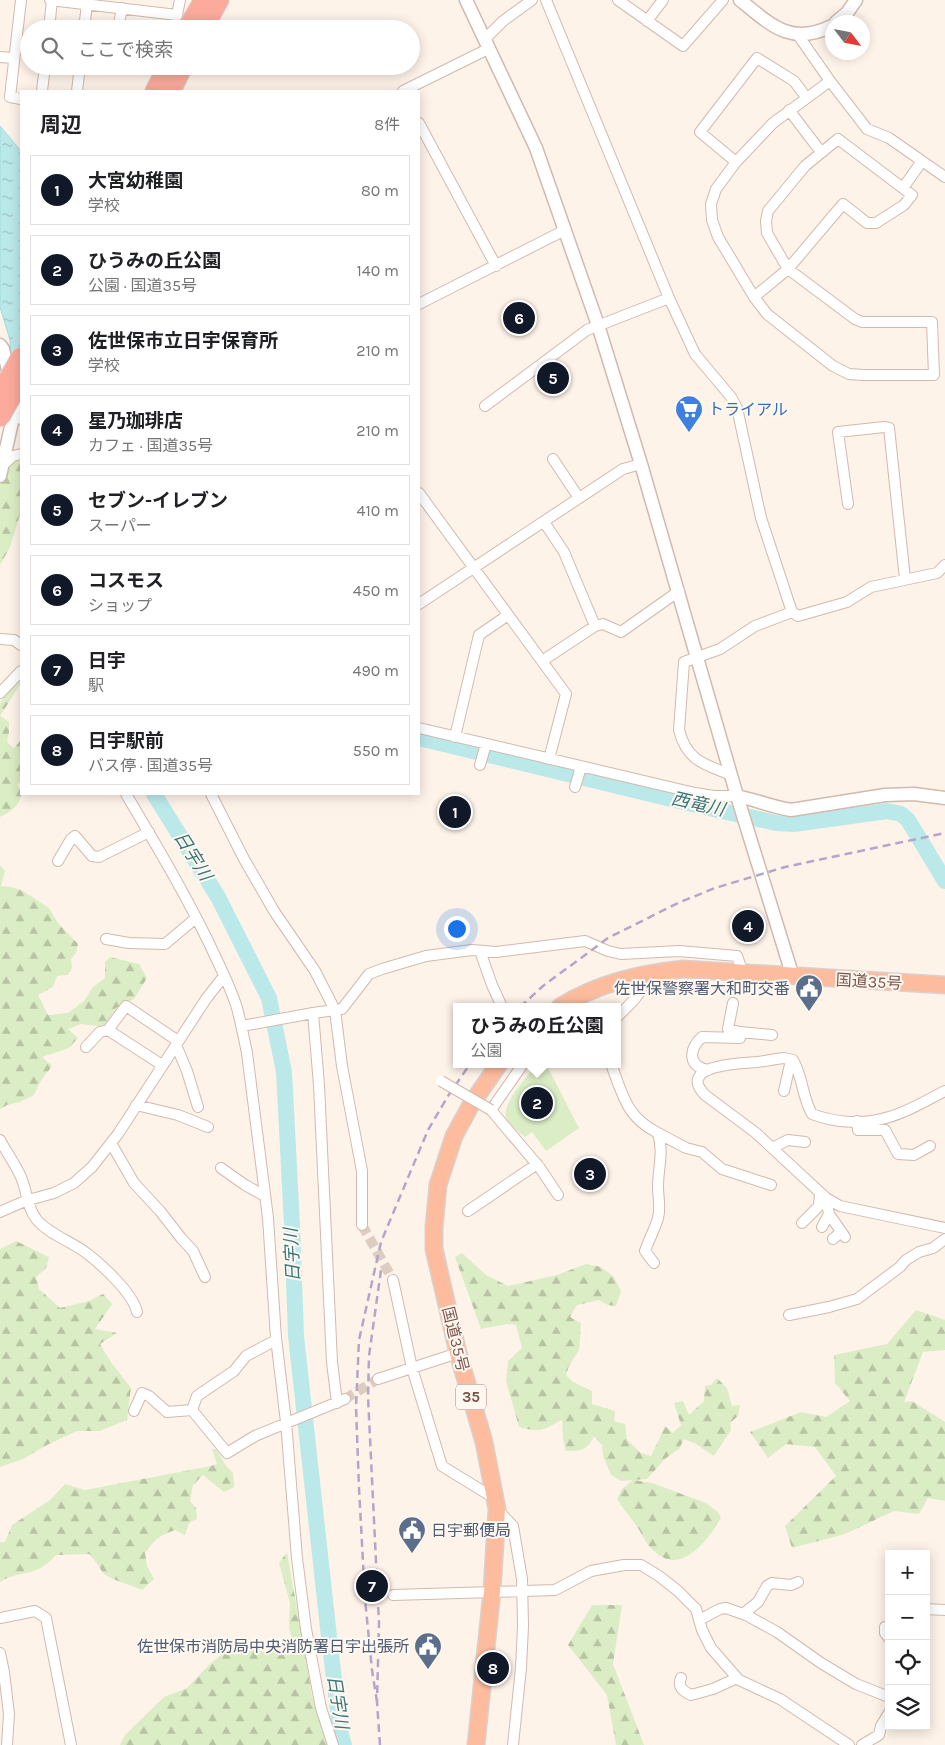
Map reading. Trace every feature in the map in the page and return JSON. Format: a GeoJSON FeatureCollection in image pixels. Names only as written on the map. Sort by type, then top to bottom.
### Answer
{"type":"FeatureCollection","features":[{"type":"Feature","properties":{"kind":"highway"},"geometry":{"type":"LineString","coordinates":[[193,20],[204,0]]}},
{"type":"Feature","properties":{"kind":"highway"},"geometry":{"type":"LineString","coordinates":[[208,20],[219,0]]}},
{"type":"Feature","properties":{"kind":"highway"},"geometry":{"type":"LineString","coordinates":[[156,90],[163,75]]}},
{"type":"Feature","properties":{"kind":"highway"},"geometry":{"type":"LineString","coordinates":[[171,90],[178,75]]}},
{"type":"Feature","properties":{"kind":"highway"},"geometry":{"type":"LineString","coordinates":[[0,394],[20,359]]}},
{"type":"Feature","properties":{"kind":"highway"},"geometry":{"type":"LineString","coordinates":[[0,417],[20,382]]}},
{"type":"Feature","properties":{"kind":"highway","name":"国道35号"},"geometry":{"type":"LineString","coordinates":[[566,1003],[608,983],[648,973],[683,969],[945,985]]}},
{"type":"Feature","properties":{"kind":"highway","name":"国道35号"},"geometry":{"type":"LineString","coordinates":[[476,1745],[492,1591],[496,1504],[484,1442],[458,1353],[434,1249],[434,1227],[438,1185],[454,1136],[472,1103],[496,1068]]}},
{"type":"Feature","properties":{"kind":"street"},"geometry":{"type":"LineString","coordinates":[[20,99],[10,97],[21,0]]}},
{"type":"Feature","properties":{"kind":"street"},"geometry":{"type":"LineString","coordinates":[[50,20],[51,0],[118,5],[177,15],[180,0]]}},
{"type":"Feature","properties":{"kind":"street"},"geometry":{"type":"LineString","coordinates":[[202,20],[212,0]]}},
{"type":"Feature","properties":{"kind":"street"},"geometry":{"type":"LineString","coordinates":[[466,0],[536,148],[598,326],[641,464],[737,796],[793,976]]}},
{"type":"Feature","properties":{"kind":"street"},"geometry":{"type":"LineString","coordinates":[[405,90],[487,44],[503,21],[532,0]]}},
{"type":"Feature","properties":{"kind":"street"},"geometry":{"type":"LineString","coordinates":[[546,0],[669,298],[695,354],[731,397],[736,408],[761,518],[792,612],[798,616],[847,602],[871,587],[936,573],[945,565]]}},
{"type":"Feature","properties":{"kind":"street"},"geometry":{"type":"LineString","coordinates":[[618,0],[683,46],[723,0]]}},
{"type":"Feature","properties":{"kind":"street"},"geometry":{"type":"LineString","coordinates":[[647,21],[663,0]]}},
{"type":"Feature","properties":{"kind":"street"},"geometry":{"type":"LineString","coordinates":[[740,0],[781,30],[798,35],[825,30]]}},
{"type":"Feature","properties":{"kind":"street"},"geometry":{"type":"LineString","coordinates":[[845,15],[856,0]]}},
{"type":"Feature","properties":{"kind":"street"},"geometry":{"type":"LineString","coordinates":[[85,20],[87,4]]}},
{"type":"Feature","properties":{"kind":"street"},"geometry":{"type":"LineString","coordinates":[[118,5],[118,20]]}},
{"type":"Feature","properties":{"kind":"street"},"geometry":{"type":"LineString","coordinates":[[798,35],[867,129],[889,138],[945,177]]}},
{"type":"Feature","properties":{"kind":"street"},"geometry":{"type":"LineString","coordinates":[[0,57],[14,58]]}},
{"type":"Feature","properties":{"kind":"street"},"geometry":{"type":"LineString","coordinates":[[736,162],[700,132],[757,58],[794,81],[806,97]]}},
{"type":"Feature","properties":{"kind":"street"},"geometry":{"type":"LineString","coordinates":[[42,90],[43,75]]}},
{"type":"Feature","properties":{"kind":"street"},"geometry":{"type":"LineString","coordinates":[[77,90],[79,75]]}},
{"type":"Feature","properties":{"kind":"street"},"geometry":{"type":"LineString","coordinates":[[166,90],[173,75]]}},
{"type":"Feature","properties":{"kind":"street"},"geometry":{"type":"LineString","coordinates":[[754,297],[788,269],[844,204],[867,222],[876,223],[904,205],[912,195],[838,139],[805,166],[768,211],[766,221],[767,233],[788,269],[855,319],[862,322],[932,322],[934,375],[849,374],[833,366],[767,314],[754,297],[718,236],[712,220],[711,204],[716,189],[736,162],[773,123],[830,81]]}},
{"type":"Feature","properties":{"kind":"street"},"geometry":{"type":"LineString","coordinates":[[789,110],[821,152]]}},
{"type":"Feature","properties":{"kind":"street"},"geometry":{"type":"LineString","coordinates":[[420,125],[496,266]]}},
{"type":"Feature","properties":{"kind":"street"},"geometry":{"type":"LineString","coordinates":[[903,188],[922,161]]}},
{"type":"Feature","properties":{"kind":"street"},"geometry":{"type":"LineString","coordinates":[[420,304],[564,230]]}},
{"type":"Feature","properties":{"kind":"street"},"geometry":{"type":"LineString","coordinates":[[485,406],[587,330],[669,298]]}},
{"type":"Feature","properties":{"kind":"street"},"geometry":{"type":"LineString","coordinates":[[0,345],[3,349],[20,416]]}},
{"type":"Feature","properties":{"kind":"street"},"geometry":{"type":"LineString","coordinates":[[2,470],[20,393]]}},
{"type":"Feature","properties":{"kind":"street"},"geometry":{"type":"LineString","coordinates":[[848,504],[838,432],[889,428],[906,579]]}},
{"type":"Feature","properties":{"kind":"street"},"geometry":{"type":"LineString","coordinates":[[2,470],[13,456],[20,454]]}},
{"type":"Feature","properties":{"kind":"street"},"geometry":{"type":"LineString","coordinates":[[553,459],[579,498]]}},
{"type":"Feature","properties":{"kind":"street"},"geometry":{"type":"LineString","coordinates":[[420,603],[623,469],[641,464]]}},
{"type":"Feature","properties":{"kind":"street"},"geometry":{"type":"LineString","coordinates":[[420,494],[566,694],[549,759]]}},
{"type":"Feature","properties":{"kind":"street"},"geometry":{"type":"LineString","coordinates":[[420,511],[428,506]]}},
{"type":"Feature","properties":{"kind":"street"},"geometry":{"type":"LineString","coordinates":[[544,522],[564,552],[596,626]]}},
{"type":"Feature","properties":{"kind":"street"},"geometry":{"type":"LineString","coordinates":[[542,660],[596,626],[603,624],[621,632],[678,591]]}},
{"type":"Feature","properties":{"kind":"street"},"geometry":{"type":"LineString","coordinates":[[731,775],[695,759],[682,740],[679,730],[684,662],[720,649],[755,626],[792,612]]}},
{"type":"Feature","properties":{"kind":"street"},"geometry":{"type":"LineString","coordinates":[[455,737],[479,635],[508,615]]}},
{"type":"Feature","properties":{"kind":"street"},"geometry":{"type":"LineString","coordinates":[[0,639],[14,640],[20,644]]}},
{"type":"Feature","properties":{"kind":"street"},"geometry":{"type":"LineString","coordinates":[[0,693],[20,673]]}},
{"type":"Feature","properties":{"kind":"street"},"geometry":{"type":"LineString","coordinates":[[420,728],[485,747],[549,759],[580,769],[695,793],[714,796],[737,796],[791,810],[885,795],[914,794],[945,798]]}},
{"type":"Feature","properties":{"kind":"street"},"geometry":{"type":"LineString","coordinates":[[480,764],[485,747]]}},
{"type":"Feature","properties":{"kind":"street"},"geometry":{"type":"LineString","coordinates":[[576,786],[580,769]]}},
{"type":"Feature","properties":{"kind":"street"},"geometry":{"type":"LineString","coordinates":[[127,795],[174,873],[224,976],[242,1026],[265,1196],[276,1340],[286,1422],[297,1558],[306,1629],[321,1708],[332,1745]]}},
{"type":"Feature","properties":{"kind":"street"},"geometry":{"type":"LineString","coordinates":[[212,795],[244,859],[274,911],[315,972],[335,1010],[342,1066],[362,1171],[362,1225]]}},
{"type":"Feature","properties":{"kind":"street"},"geometry":{"type":"LineString","coordinates":[[58,861],[71,839],[75,836],[92,856],[98,857],[149,832]]}},
{"type":"Feature","properties":{"kind":"street"},"geometry":{"type":"LineString","coordinates":[[106,939],[129,943],[165,944],[196,918]]}},
{"type":"Feature","properties":{"kind":"street"},"geometry":{"type":"LineString","coordinates":[[242,1026],[342,1009],[369,974],[375,971],[426,956],[472,950],[496,952],[584,940],[608,951],[621,954],[680,951],[737,956],[743,973]]}},
{"type":"Feature","properties":{"kind":"street"},"geometry":{"type":"LineString","coordinates":[[480,951],[500,1003]]}},
{"type":"Feature","properties":{"kind":"street"},"geometry":{"type":"LineString","coordinates":[[621,1012],[636,999],[648,973]]}},
{"type":"Feature","properties":{"kind":"street"},"geometry":{"type":"LineString","coordinates":[[0,1212],[28,1200],[54,1194],[74,1183],[92,1167],[111,1143],[206,999],[224,976]]}},
{"type":"Feature","properties":{"kind":"street"},"geometry":{"type":"LineString","coordinates":[[733,1003],[728,1030],[772,1036]]}},
{"type":"Feature","properties":{"kind":"street"},"geometry":{"type":"LineString","coordinates":[[86,1047],[100,1032],[108,1030],[126,1006],[177,1043],[198,1107]]}},
{"type":"Feature","properties":{"kind":"street"},"geometry":{"type":"LineString","coordinates":[[192,1410],[227,1453],[255,1436],[341,1401],[332,1362],[319,1085],[313,1013]]}},
{"type":"Feature","properties":{"kind":"street"},"geometry":{"type":"LineString","coordinates":[[108,1030],[162,1065]]}},
{"type":"Feature","properties":{"kind":"street"},"geometry":{"type":"LineString","coordinates":[[708,1070],[700,1069],[695,1065],[693,1048],[697,1042],[702,1037],[740,1038],[740,1032]]}},
{"type":"Feature","properties":{"kind":"street"},"geometry":{"type":"LineString","coordinates":[[945,1091],[888,1118],[857,1121],[834,1120],[812,1114],[805,1098],[798,1069],[793,1060],[784,1058],[728,1063],[708,1070],[699,1078],[700,1090],[705,1096],[734,1115],[823,1195],[840,1206],[945,1228]]}},
{"type":"Feature","properties":{"kind":"street"},"geometry":{"type":"LineString","coordinates":[[784,1091],[791,1060]]}},
{"type":"Feature","properties":{"kind":"street"},"geometry":{"type":"LineString","coordinates":[[492,1110],[520,1068]]}},
{"type":"Feature","properties":{"kind":"street"},"geometry":{"type":"LineString","coordinates":[[612,1068],[631,1111],[637,1119],[686,1148],[702,1152],[722,1169],[772,1185]]}},
{"type":"Feature","properties":{"kind":"street"},"geometry":{"type":"LineString","coordinates":[[441,1081],[492,1110],[537,1164],[558,1195]]}},
{"type":"Feature","properties":{"kind":"street"},"geometry":{"type":"LineString","coordinates":[[136,1105],[178,1115],[208,1127]]}},
{"type":"Feature","properties":{"kind":"street"},"geometry":{"type":"LineString","coordinates":[[857,1121],[858,1130],[885,1130],[898,1154],[914,1155],[930,1146]]}},
{"type":"Feature","properties":{"kind":"street"},"geometry":{"type":"LineString","coordinates":[[654,1262],[646,1251],[660,1206],[658,1189],[662,1156],[658,1133]]}},
{"type":"Feature","properties":{"kind":"street"},"geometry":{"type":"LineString","coordinates":[[0,1140],[22,1179],[30,1210],[36,1220],[86,1252],[131,1299],[137,1312]]}},
{"type":"Feature","properties":{"kind":"street"},"geometry":{"type":"LineString","coordinates":[[772,1148],[788,1140],[805,1142]]}},
{"type":"Feature","properties":{"kind":"street"},"geometry":{"type":"LineString","coordinates":[[111,1143],[134,1183],[193,1251],[205,1277]]}},
{"type":"Feature","properties":{"kind":"street"},"geometry":{"type":"LineString","coordinates":[[468,1211],[537,1164]]}},
{"type":"Feature","properties":{"kind":"street"},"geometry":{"type":"LineString","coordinates":[[221,1168],[265,1196]]}},
{"type":"Feature","properties":{"kind":"street"},"geometry":{"type":"LineString","coordinates":[[823,1195],[839,1236]]}},
{"type":"Feature","properties":{"kind":"street"},"geometry":{"type":"LineString","coordinates":[[802,1224],[819,1206],[823,1195]]}},
{"type":"Feature","properties":{"kind":"street"},"geometry":{"type":"LineString","coordinates":[[822,1227],[829,1214]]}},
{"type":"Feature","properties":{"kind":"street"},"geometry":{"type":"LineString","coordinates":[[789,1315],[857,1299],[900,1267],[906,1260],[919,1252],[933,1248],[945,1239]]}},
{"type":"Feature","properties":{"kind":"street"},"geometry":{"type":"LineString","coordinates":[[393,1280],[412,1368],[442,1466],[496,1504],[513,1526],[522,1580],[523,1626],[522,1668],[514,1745]]}},
{"type":"Feature","properties":{"kind":"street"},"geometry":{"type":"LineString","coordinates":[[192,1410],[197,1396],[234,1371],[246,1356],[276,1340]]}},
{"type":"Feature","properties":{"kind":"street"},"geometry":{"type":"LineString","coordinates":[[378,1379],[458,1353]]}},
{"type":"Feature","properties":{"kind":"street"},"geometry":{"type":"LineString","coordinates":[[134,1411],[142,1393],[149,1396],[167,1412],[192,1410]]}},
{"type":"Feature","properties":{"kind":"street"},"geometry":{"type":"LineString","coordinates":[[393,1595],[555,1590],[591,1571],[624,1565],[641,1565],[678,1591],[696,1609],[702,1630],[712,1648],[737,1678],[780,1699],[849,1745]]}},
{"type":"Feature","properties":{"kind":"street"},"geometry":{"type":"LineString","coordinates":[[743,1614],[758,1602],[767,1586],[772,1583],[791,1585],[798,1582]]}},
{"type":"Feature","properties":{"kind":"street"},"geometry":{"type":"LineString","coordinates":[[699,1620],[720,1609],[726,1608],[743,1614],[777,1632],[821,1663],[856,1684],[885,1695]]}},
{"type":"Feature","properties":{"kind":"street"},"geometry":{"type":"LineString","coordinates":[[930,1609],[945,1610]]}},
{"type":"Feature","properties":{"kind":"street"},"geometry":{"type":"LineString","coordinates":[[0,1618],[35,1611],[46,1618],[71,1745]]}},
{"type":"Feature","properties":{"kind":"street"},"geometry":{"type":"LineString","coordinates":[[0,1653],[9,1714],[5,1740]]}},
{"type":"Feature","properties":{"kind":"street"},"geometry":{"type":"LineString","coordinates":[[681,1678],[679,1682],[680,1688],[691,1695],[713,1689],[737,1678]]}},
{"type":"Feature","properties":{"kind":"street"},"geometry":{"type":"LineString","coordinates":[[862,1745],[879,1735],[880,1726],[885,1719]]}},
{"type":"Feature","properties":{"kind":"green space"},"geometry":{"type":"Polygon","coordinates":[[[0,456],[14,458],[20,462],[20,514],[10,547],[0,565],[0,456]]]}},
{"type":"Feature","properties":{"kind":"green space"},"geometry":{"type":"Polygon","coordinates":[[[20,681],[20,685],[0,716],[0,704],[4,697],[20,681]]]}},
{"type":"Feature","properties":{"kind":"green space"},"geometry":{"type":"Polygon","coordinates":[[[0,716],[9,722],[7,742],[14,748],[20,741],[20,782],[17,784],[22,795],[14,808],[0,817],[0,716]]]}},
{"type":"Feature","properties":{"kind":"green space"},"geometry":{"type":"Polygon","coordinates":[[[0,865],[5,871],[1,886],[23,891],[49,908],[58,923],[78,944],[76,953],[71,959],[72,968],[68,975],[57,976],[53,987],[38,995],[48,1015],[68,1013],[84,1001],[93,987],[105,978],[105,962],[110,957],[139,964],[147,978],[134,999],[116,1008],[105,1025],[81,1024],[68,1029],[78,1038],[69,1048],[42,1057],[52,1066],[40,1082],[34,1095],[0,1109],[0,865]]]}},
{"type":"Feature","properties":{"kind":"green space"},"geometry":{"type":"Polygon","coordinates":[[[534,1068],[548,1068],[579,1128],[546,1151],[532,1132],[525,1137],[506,1117],[508,1104],[523,1081],[534,1068]]]}},
{"type":"Feature","properties":{"kind":"green space"},"geometry":{"type":"Polygon","coordinates":[[[16,1241],[49,1257],[46,1268],[36,1277],[39,1289],[60,1308],[89,1301],[103,1294],[112,1304],[95,1329],[117,1333],[100,1344],[110,1361],[131,1388],[127,1420],[100,1431],[77,1431],[23,1459],[0,1467],[0,1249],[16,1241]]]}},
{"type":"Feature","properties":{"kind":"green space"},"geometry":{"type":"Polygon","coordinates":[[[462,1253],[486,1275],[508,1286],[557,1275],[586,1264],[601,1267],[614,1277],[621,1291],[616,1306],[608,1305],[599,1300],[577,1305],[570,1317],[581,1323],[579,1350],[566,1375],[573,1382],[592,1391],[592,1404],[615,1411],[614,1421],[625,1424],[627,1440],[641,1453],[651,1456],[665,1426],[673,1433],[681,1425],[674,1403],[683,1401],[689,1415],[704,1401],[705,1386],[711,1385],[717,1378],[727,1388],[732,1406],[740,1405],[738,1416],[730,1423],[731,1430],[714,1456],[696,1444],[684,1439],[679,1449],[666,1458],[647,1479],[634,1480],[652,1483],[706,1503],[718,1512],[721,1518],[703,1543],[695,1550],[687,1556],[678,1559],[668,1559],[652,1549],[617,1499],[622,1489],[633,1480],[621,1481],[611,1475],[603,1456],[602,1445],[594,1436],[583,1449],[566,1451],[562,1420],[542,1430],[519,1427],[506,1381],[508,1361],[522,1348],[516,1325],[507,1324],[481,1329],[455,1257],[462,1253]]]}},
{"type":"Feature","properties":{"kind":"green space"},"geometry":{"type":"Polygon","coordinates":[[[916,1310],[945,1320],[945,1350],[923,1352],[904,1402],[912,1401],[945,1422],[945,1501],[928,1498],[919,1514],[894,1511],[845,1534],[792,1548],[785,1526],[836,1476],[815,1447],[786,1444],[768,1458],[750,1432],[801,1412],[826,1417],[850,1401],[835,1383],[834,1355],[887,1344],[916,1310]]]}},
{"type":"Feature","properties":{"kind":"green space"},"geometry":{"type":"Polygon","coordinates":[[[212,1449],[216,1449],[226,1466],[233,1473],[234,1487],[224,1492],[203,1475],[193,1485],[190,1501],[196,1508],[197,1519],[189,1523],[185,1535],[175,1530],[158,1538],[148,1548],[145,1553],[147,1566],[154,1579],[142,1590],[107,1576],[89,1554],[56,1555],[48,1563],[35,1571],[0,1582],[0,1542],[5,1542],[12,1525],[50,1500],[65,1484],[85,1490],[211,1466],[217,1464],[212,1449]]]}},
{"type":"Feature","properties":{"kind":"green space"},"geometry":{"type":"Polygon","coordinates":[[[287,1552],[312,1695],[327,1745],[120,1745],[125,1735],[164,1697],[187,1688],[211,1663],[230,1648],[291,1654],[295,1647],[289,1628],[290,1603],[279,1563],[287,1552]]]}},
{"type":"Feature","properties":{"kind":"green space"},"geometry":{"type":"Polygon","coordinates":[[[592,1605],[622,1605],[613,1664],[644,1745],[616,1745],[607,1695],[568,1645],[592,1605]]]}},
{"type":"Feature","properties":{"kind":"water"},"geometry":{"type":"Polygon","coordinates":[[[0,126],[20,150],[20,384],[11,359],[10,340],[0,307],[0,126]]]}},
{"type":"Feature","properties":{"kind":"waterway","name":"西竜川"},"geometry":{"type":"LineString","coordinates":[[420,738],[776,823],[794,824],[887,811],[901,814],[908,820],[945,881]]}},
{"type":"Feature","properties":{"kind":"waterway","name":"日宇川"},"geometry":{"type":"LineString","coordinates":[[155,795],[218,897],[269,998],[284,1072],[296,1336],[330,1646],[341,1735],[344,1745]]}},
{"type":"Feature","properties":{"kind":"tunnel"},"geometry":{"type":"LineString","coordinates":[[362,1225],[393,1280]]}},
{"type":"Feature","properties":{"kind":"tunnel"},"geometry":{"type":"LineString","coordinates":[[345,1399],[378,1379]]}},
{"type":"Feature","properties":{"kind":"railway"},"geometry":{"type":"LineString","coordinates":[[524,1003],[543,986],[608,938],[678,903],[715,888],[785,867],[945,833]]}},
{"type":"Feature","properties":{"kind":"railway"},"geometry":{"type":"LineString","coordinates":[[377,1702],[365,1599],[359,1488],[356,1407],[359,1340],[381,1242],[428,1130],[467,1068]]}},
{"type":"Feature","properties":{"kind":"railway"},"geometry":{"type":"LineString","coordinates":[[380,1745],[377,1702],[379,1623],[368,1397],[369,1356],[381,1270]]}},
{"type":"Feature","properties":{"kind":"place","name":"コスモス"},"geometry":{"type":"Point","coordinates":[519,318]}},
{"type":"Feature","properties":{"kind":"place","name":"セブン-イレブン"},"geometry":{"type":"Point","coordinates":[553,378]}},
{"type":"Feature","properties":{"kind":"place","name":"トライアル"},"geometry":{"type":"Point","coordinates":[689,433]}},
{"type":"Feature","properties":{"kind":"place","name":"大宮幼稚園"},"geometry":{"type":"Point","coordinates":[455,812]}},
{"type":"Feature","properties":{"kind":"place","name":"星乃珈琲店"},"geometry":{"type":"Point","coordinates":[748,926]}},
{"type":"Feature","properties":{"kind":"place","name":"佐世保警察署大和町交番"},"geometry":{"type":"Point","coordinates":[809,1012]}},
{"type":"Feature","properties":{"kind":"place","name":"ひうみの丘公園"},"geometry":{"type":"Point","coordinates":[537,1103]}},
{"type":"Feature","properties":{"kind":"place","name":"佐世保市立日宇保育所"},"geometry":{"type":"Point","coordinates":[590,1174]}},
{"type":"Feature","properties":{"kind":"place","name":"日宇郵便局"},"geometry":{"type":"Point","coordinates":[412,1554]}},
{"type":"Feature","properties":{"kind":"place","name":"日宇"},"geometry":{"type":"Point","coordinates":[372,1586]}},
{"type":"Feature","properties":{"kind":"place","name":"日宇駅前"},"geometry":{"type":"Point","coordinates":[493,1668]}},
{"type":"Feature","properties":{"kind":"place","name":"佐世保市消防局中央消防署日宇出張所"},"geometry":{"type":"Point","coordinates":[428,1670]}}]}
